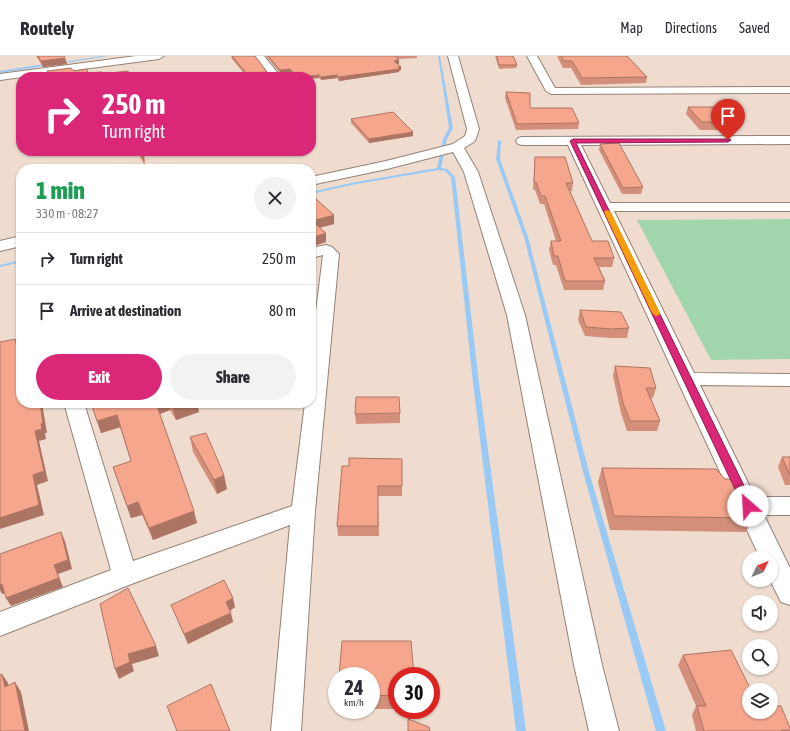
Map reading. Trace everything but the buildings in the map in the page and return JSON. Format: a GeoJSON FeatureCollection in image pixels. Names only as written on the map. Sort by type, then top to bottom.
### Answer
{"type":"FeatureCollection","features":[{"type":"Feature","properties":{"kind":"street"},"geometry":{"type":"LineString","coordinates":[[38,72],[159,56]]}},
{"type":"Feature","properties":{"kind":"street"},"geometry":{"type":"LineString","coordinates":[[259,56],[272,72]]}},
{"type":"Feature","properties":{"kind":"street"},"geometry":{"type":"LineString","coordinates":[[316,180],[387,165],[457,147],[471,138],[473,129],[454,56]]}},
{"type":"Feature","properties":{"kind":"street"},"geometry":{"type":"LineString","coordinates":[[532,56],[551,91],[790,90]]}},
{"type":"Feature","properties":{"kind":"street"},"geometry":{"type":"LineString","coordinates":[[0,77],[16,75]]}},
{"type":"Feature","properties":{"kind":"street"},"geometry":{"type":"LineString","coordinates":[[522,142],[790,140]]}},
{"type":"Feature","properties":{"kind":"street"},"geometry":{"type":"LineString","coordinates":[[573,141],[790,594]]}},
{"type":"Feature","properties":{"kind":"street"},"geometry":{"type":"LineString","coordinates":[[457,147],[471,172],[516,315],[588,665],[604,731]]}},
{"type":"Feature","properties":{"kind":"street"},"geometry":{"type":"LineString","coordinates":[[605,207],[790,207]]}},
{"type":"Feature","properties":{"kind":"street"},"geometry":{"type":"LineString","coordinates":[[0,246],[16,242]]}},
{"type":"Feature","properties":{"kind":"street"},"geometry":{"type":"LineString","coordinates":[[316,252],[326,250],[331,254],[316,387]]}},
{"type":"Feature","properties":{"kind":"street"},"geometry":{"type":"LineString","coordinates":[[688,379],[790,380]]}},
{"type":"Feature","properties":{"kind":"street"},"geometry":{"type":"LineString","coordinates":[[75,408],[125,575]]}},
{"type":"Feature","properties":{"kind":"street"},"geometry":{"type":"LineString","coordinates":[[286,731],[302,511],[314,408]]}},
{"type":"Feature","properties":{"kind":"street"},"geometry":{"type":"LineString","coordinates":[[748,506],[790,506]]}},
{"type":"Feature","properties":{"kind":"street"},"geometry":{"type":"LineString","coordinates":[[0,624],[125,575],[302,511]]}},
{"type":"Feature","properties":{"kind":"green space"},"geometry":{"type":"Polygon","coordinates":[[[790,219],[790,359],[711,360],[637,220],[790,219]]]}},
{"type":"Feature","properties":{"kind":"waterway"},"geometry":{"type":"LineString","coordinates":[[59,63],[107,56]]}},
{"type":"Feature","properties":{"kind":"waterway"},"geometry":{"type":"LineString","coordinates":[[439,56],[451,128],[445,139],[439,169]]}},
{"type":"Feature","properties":{"kind":"waterway"},"geometry":{"type":"LineString","coordinates":[[0,72],[50,64]]}},
{"type":"Feature","properties":{"kind":"waterway"},"geometry":{"type":"LineString","coordinates":[[499,141],[498,159],[526,237],[586,472],[661,731]]}},
{"type":"Feature","properties":{"kind":"waterway"},"geometry":{"type":"LineString","coordinates":[[316,192],[351,184],[439,169]]}},
{"type":"Feature","properties":{"kind":"waterway"},"geometry":{"type":"LineString","coordinates":[[439,169],[446,170],[453,177],[476,383],[521,731]]}},
{"type":"Feature","properties":{"kind":"waterway"},"geometry":{"type":"LineString","coordinates":[[0,266],[16,262]]}},
{"type":"Feature","properties":{"kind":"slow traffic"},"geometry":{"type":"LineString","coordinates":[[607,212],[656,313]]}},
{"type":"Feature","properties":{"kind":"route"},"geometry":{"type":"LineString","coordinates":[[728,140],[573,141],[748,506]]}}]}
